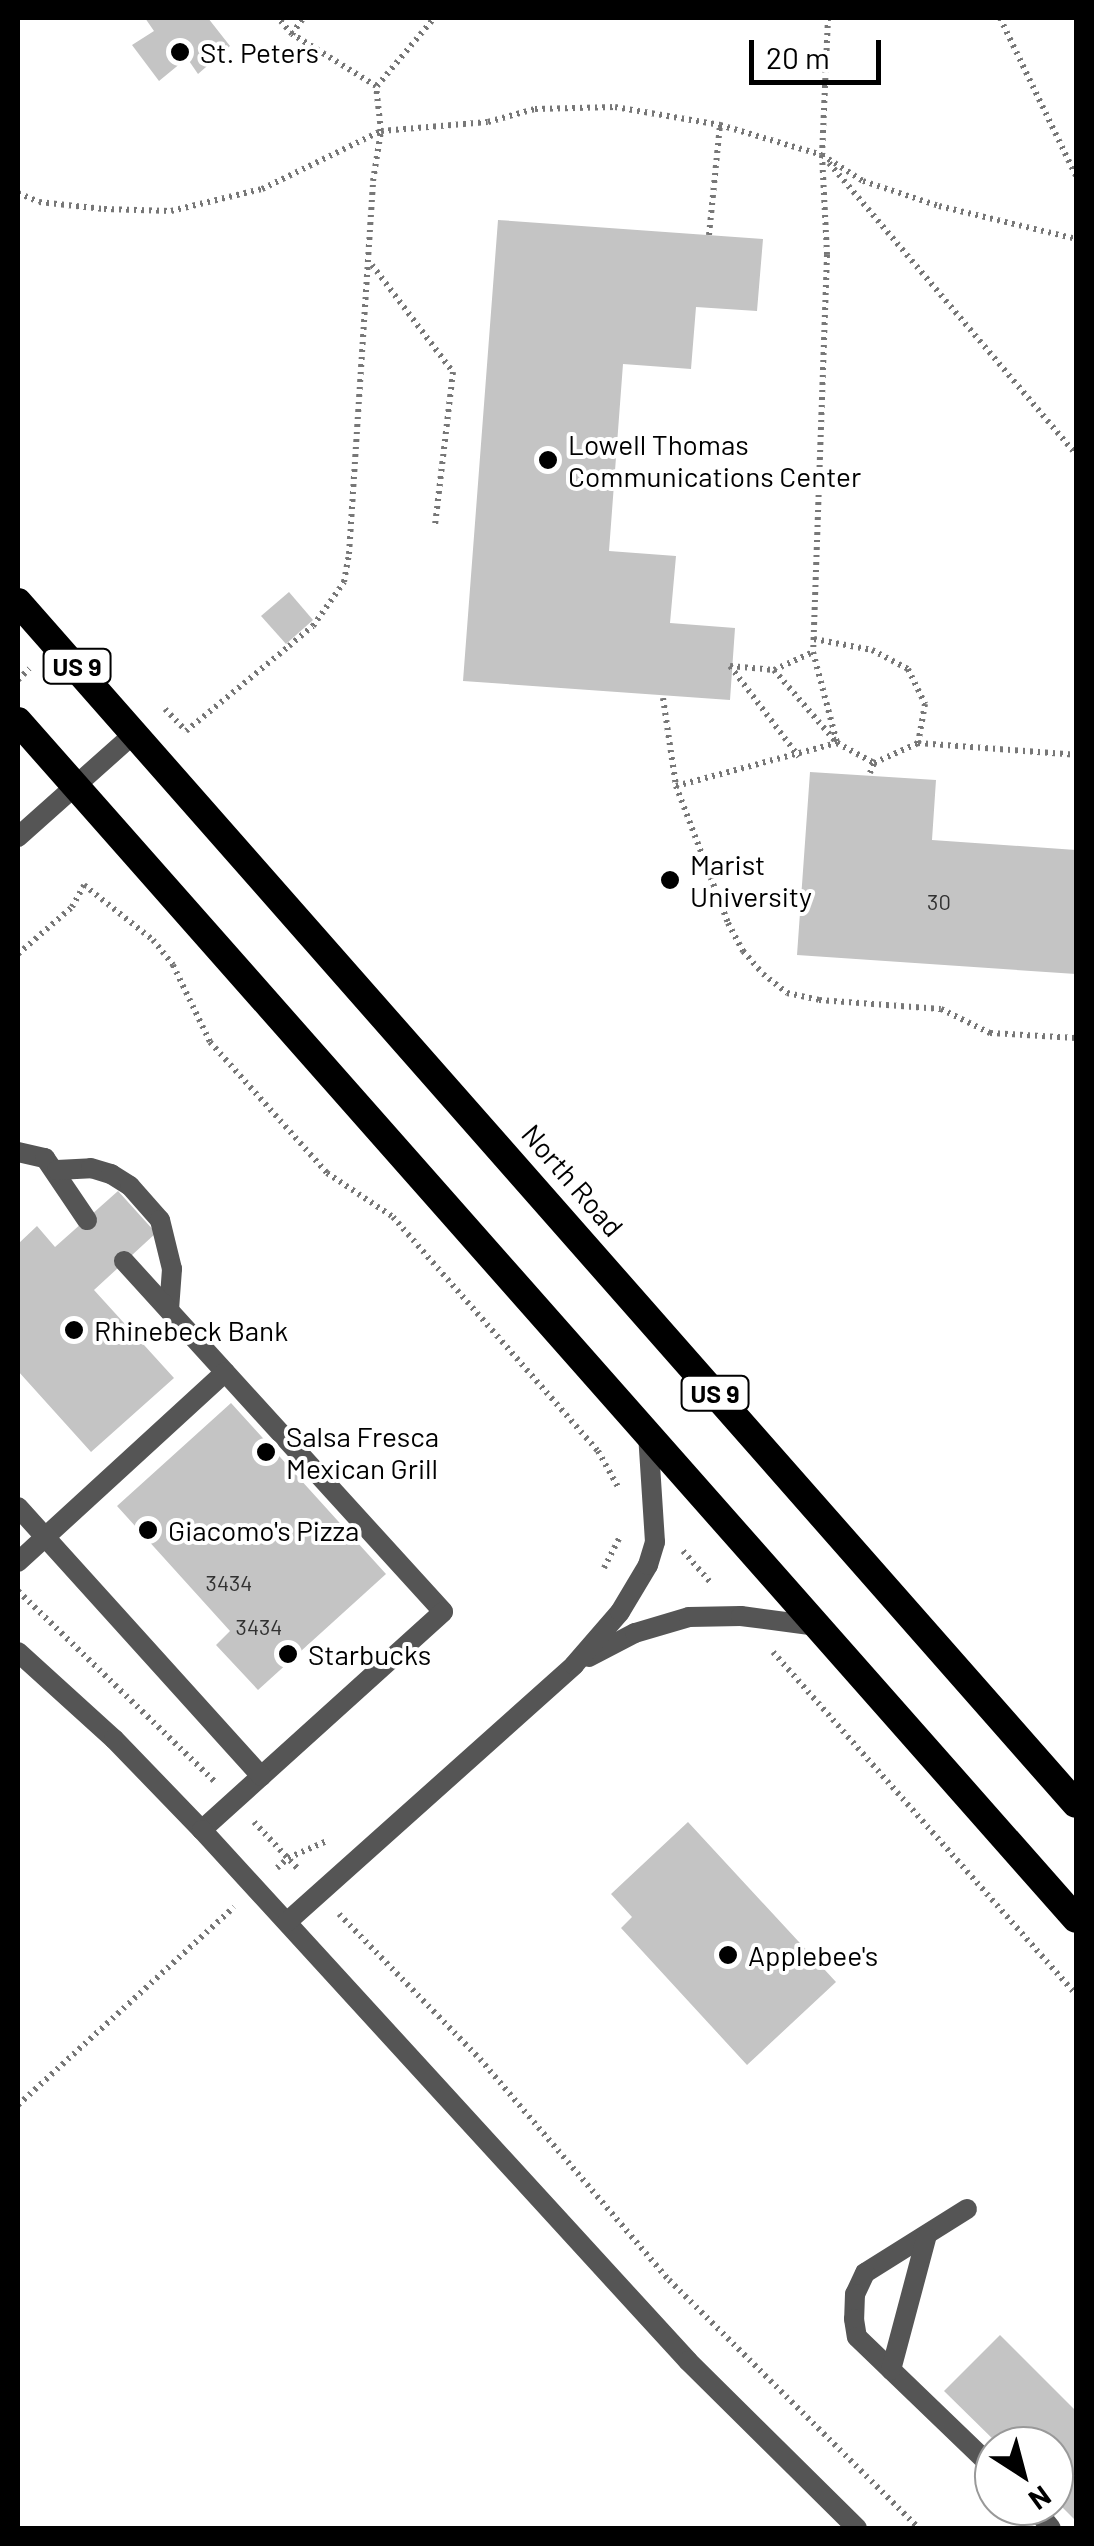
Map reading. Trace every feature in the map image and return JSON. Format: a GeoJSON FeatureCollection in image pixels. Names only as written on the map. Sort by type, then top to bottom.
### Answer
{"type":"FeatureCollection","features":[{"type":"Feature","properties":{"kind":"highway","name":"North Road"},"geometry":{"type":"LineString","coordinates":[[18,602],[1076,1804]]}},
{"type":"Feature","properties":{"kind":"highway","name":"US 9"},"geometry":{"type":"LineString","coordinates":[[18,721],[1076,1918]]}},
{"type":"Feature","properties":{"kind":"street"},"geometry":{"type":"LineString","coordinates":[[18,837],[136,732]]}},
{"type":"Feature","properties":{"kind":"street"},"geometry":{"type":"LineString","coordinates":[[18,1152],[45,1158],[57,1170],[86,1220]]}},
{"type":"Feature","properties":{"kind":"street"},"geometry":{"type":"LineString","coordinates":[[57,1170],[91,1168],[112,1174],[130,1186],[160,1220],[172,1269],[169,1310]]}},
{"type":"Feature","properties":{"kind":"street"},"geometry":{"type":"LineString","coordinates":[[124,1261],[443,1612],[202,1830]]}},
{"type":"Feature","properties":{"kind":"street"},"geometry":{"type":"LineString","coordinates":[[18,1562],[225,1372]]}},
{"type":"Feature","properties":{"kind":"street"},"geometry":{"type":"LineString","coordinates":[[287,1922],[574,1665],[637,1587],[655,1542],[648,1434]]}},
{"type":"Feature","properties":{"kind":"street"},"geometry":{"type":"LineString","coordinates":[[18,1508],[261,1776]]}},
{"type":"Feature","properties":{"kind":"street"},"geometry":{"type":"LineString","coordinates":[[574,1665],[661,1623],[689,1617],[741,1616],[816,1626]]}},
{"type":"Feature","properties":{"kind":"street"},"geometry":{"type":"LineString","coordinates":[[18,1652],[114,1740],[202,1830],[677,2349],[857,2528]]}},
{"type":"Feature","properties":{"kind":"street"},"geometry":{"type":"LineString","coordinates":[[967,2209],[926,2238],[886,2256],[865,2272],[855,2294],[857,2337],[974,2449]]}},
{"type":"Feature","properties":{"kind":"street"},"geometry":{"type":"LineString","coordinates":[[891,2370],[926,2238]]}},
{"type":"Feature","properties":{"kind":"path"},"geometry":{"type":"LineString","coordinates":[[278,18],[292,34],[376,86]]}},
{"type":"Feature","properties":{"kind":"path"},"geometry":{"type":"LineString","coordinates":[[292,34],[303,18]]}},
{"type":"Feature","properties":{"kind":"path"},"geometry":{"type":"LineString","coordinates":[[162,705],[186,731],[313,626],[344,582],[373,181],[381,131],[376,86],[434,18]]}},
{"type":"Feature","properties":{"kind":"path"},"geometry":{"type":"LineString","coordinates":[[828,18],[822,154],[826,256],[813,652],[837,743]]}},
{"type":"Feature","properties":{"kind":"path"},"geometry":{"type":"LineString","coordinates":[[1000,18],[1076,176]]}},
{"type":"Feature","properties":{"kind":"path"},"geometry":{"type":"LineString","coordinates":[[18,193],[39,202],[104,210],[171,211],[262,189],[381,131],[488,122],[535,109],[576,105],[615,107],[720,126],[822,154],[863,181],[939,206],[1076,238]]}},
{"type":"Feature","properties":{"kind":"path"},"geometry":{"type":"LineString","coordinates":[[709,235],[720,126]]}},
{"type":"Feature","properties":{"kind":"path"},"geometry":{"type":"LineString","coordinates":[[822,154],[1076,454]]}},
{"type":"Feature","properties":{"kind":"path"},"geometry":{"type":"LineString","coordinates":[[370,264],[453,372],[434,526]]}},
{"type":"Feature","properties":{"kind":"path"},"geometry":{"type":"LineString","coordinates":[[814,639],[872,650],[908,669],[926,704],[918,744]]}},
{"type":"Feature","properties":{"kind":"path"},"geometry":{"type":"LineString","coordinates":[[798,757],[730,666],[774,670],[813,652]]}},
{"type":"Feature","properties":{"kind":"path"},"geometry":{"type":"LineString","coordinates":[[774,670],[837,743],[874,763]]}},
{"type":"Feature","properties":{"kind":"path"},"geometry":{"type":"LineString","coordinates":[[663,698],[676,786],[742,951],[787,993],[941,1009],[990,1033],[1076,1038]]}},
{"type":"Feature","properties":{"kind":"path"},"geometry":{"type":"LineString","coordinates":[[676,786],[798,757],[837,743]]}},
{"type":"Feature","properties":{"kind":"path"},"geometry":{"type":"LineString","coordinates":[[870,773],[874,763],[918,744],[1076,755]]}},
{"type":"Feature","properties":{"kind":"path"},"geometry":{"type":"LineString","coordinates":[[18,954],[72,907],[84,886],[118,908],[173,964],[210,1042],[327,1173],[393,1217],[656,1522],[1076,1995]]}},
{"type":"Feature","properties":{"kind":"path"},"geometry":{"type":"LineString","coordinates":[[598,1451],[618,1487],[619,1504]]}},
{"type":"Feature","properties":{"kind":"path"},"geometry":{"type":"LineString","coordinates":[[597,1583],[620,1537],[619,1520]]}},
{"type":"Feature","properties":{"kind":"path"},"geometry":{"type":"LineString","coordinates":[[18,1590],[234,1800],[480,2060],[668,2280],[919,2528]]}},
{"type":"Feature","properties":{"kind":"path"},"geometry":{"type":"LineString","coordinates":[[18,2105],[288,1858],[340,1832]]}},
{"type":"Feature","properties":{"kind":"building","name":"St. Peters"},"geometry":{"type":"Polygon","coordinates":[[[145,18],[208,18],[230,46],[198,74],[187,58],[159,81],[132,45],[154,31],[145,18]]]}},
{"type":"Feature","properties":{"kind":"building","name":"Lowell Thomas Communications Center"},"geometry":{"type":"Polygon","coordinates":[[[498,220],[763,239],[757,311],[696,307],[691,369],[623,364],[609,551],[676,556],[670,623],[735,628],[730,700],[463,681],[498,220]]]}},
{"type":"Feature","properties":{"kind":"building"},"geometry":{"type":"Polygon","coordinates":[[[289,592],[313,620],[286,644],[261,616],[289,592]]]}},
{"type":"Feature","properties":{"kind":"building"},"geometry":{"type":"Polygon","coordinates":[[[810,772],[936,780],[932,840],[1076,850],[1076,974],[797,955],[810,772]]]}},
{"type":"Feature","properties":{"kind":"building","name":"Rhinebeck Bank"},"geometry":{"type":"Polygon","coordinates":[[[118,1191],[156,1233],[94,1290],[174,1378],[91,1452],[18,1371],[18,1244],[37,1226],[55,1247],[118,1191]]]}},
{"type":"Feature","properties":{"kind":"building"},"geometry":{"type":"Polygon","coordinates":[[[231,1403],[386,1574],[258,1690],[216,1645],[230,1631],[117,1506],[231,1403]]]}},
{"type":"Feature","properties":{"kind":"building","name":"Applebee's"},"geometry":{"type":"Polygon","coordinates":[[[688,1822],[836,1982],[747,2065],[621,1928],[632,1917],[611,1894],[688,1822]]]}},
{"type":"Feature","properties":{"kind":"building"},"geometry":{"type":"Polygon","coordinates":[[[1000,2335],[1076,2411],[1076,2521],[1074,2426],[980,2426],[944,2391],[1000,2335]]]}},
{"type":"Feature","properties":{"kind":"place","name":"St. Peters"},"geometry":{"type":"Point","coordinates":[180,52]}},
{"type":"Feature","properties":{"kind":"place","name":"Lowell Thomas Communications Center"},"geometry":{"type":"Point","coordinates":[548,460]}},
{"type":"Feature","properties":{"kind":"place","name":"Marist University"},"geometry":{"type":"Point","coordinates":[670,880]}},
{"type":"Feature","properties":{"kind":"place","name":"Rhinebeck Bank"},"geometry":{"type":"Point","coordinates":[74,1330]}},
{"type":"Feature","properties":{"kind":"place","name":"Salsa Fresca Mexican Grill"},"geometry":{"type":"Point","coordinates":[266,1452]}},
{"type":"Feature","properties":{"kind":"place","name":"Giacomo's Pizza"},"geometry":{"type":"Point","coordinates":[148,1530]}},
{"type":"Feature","properties":{"kind":"place","name":"Starbucks"},"geometry":{"type":"Point","coordinates":[288,1654]}},
{"type":"Feature","properties":{"kind":"place","name":"Applebee's"},"geometry":{"type":"Point","coordinates":[728,1955]}}]}
